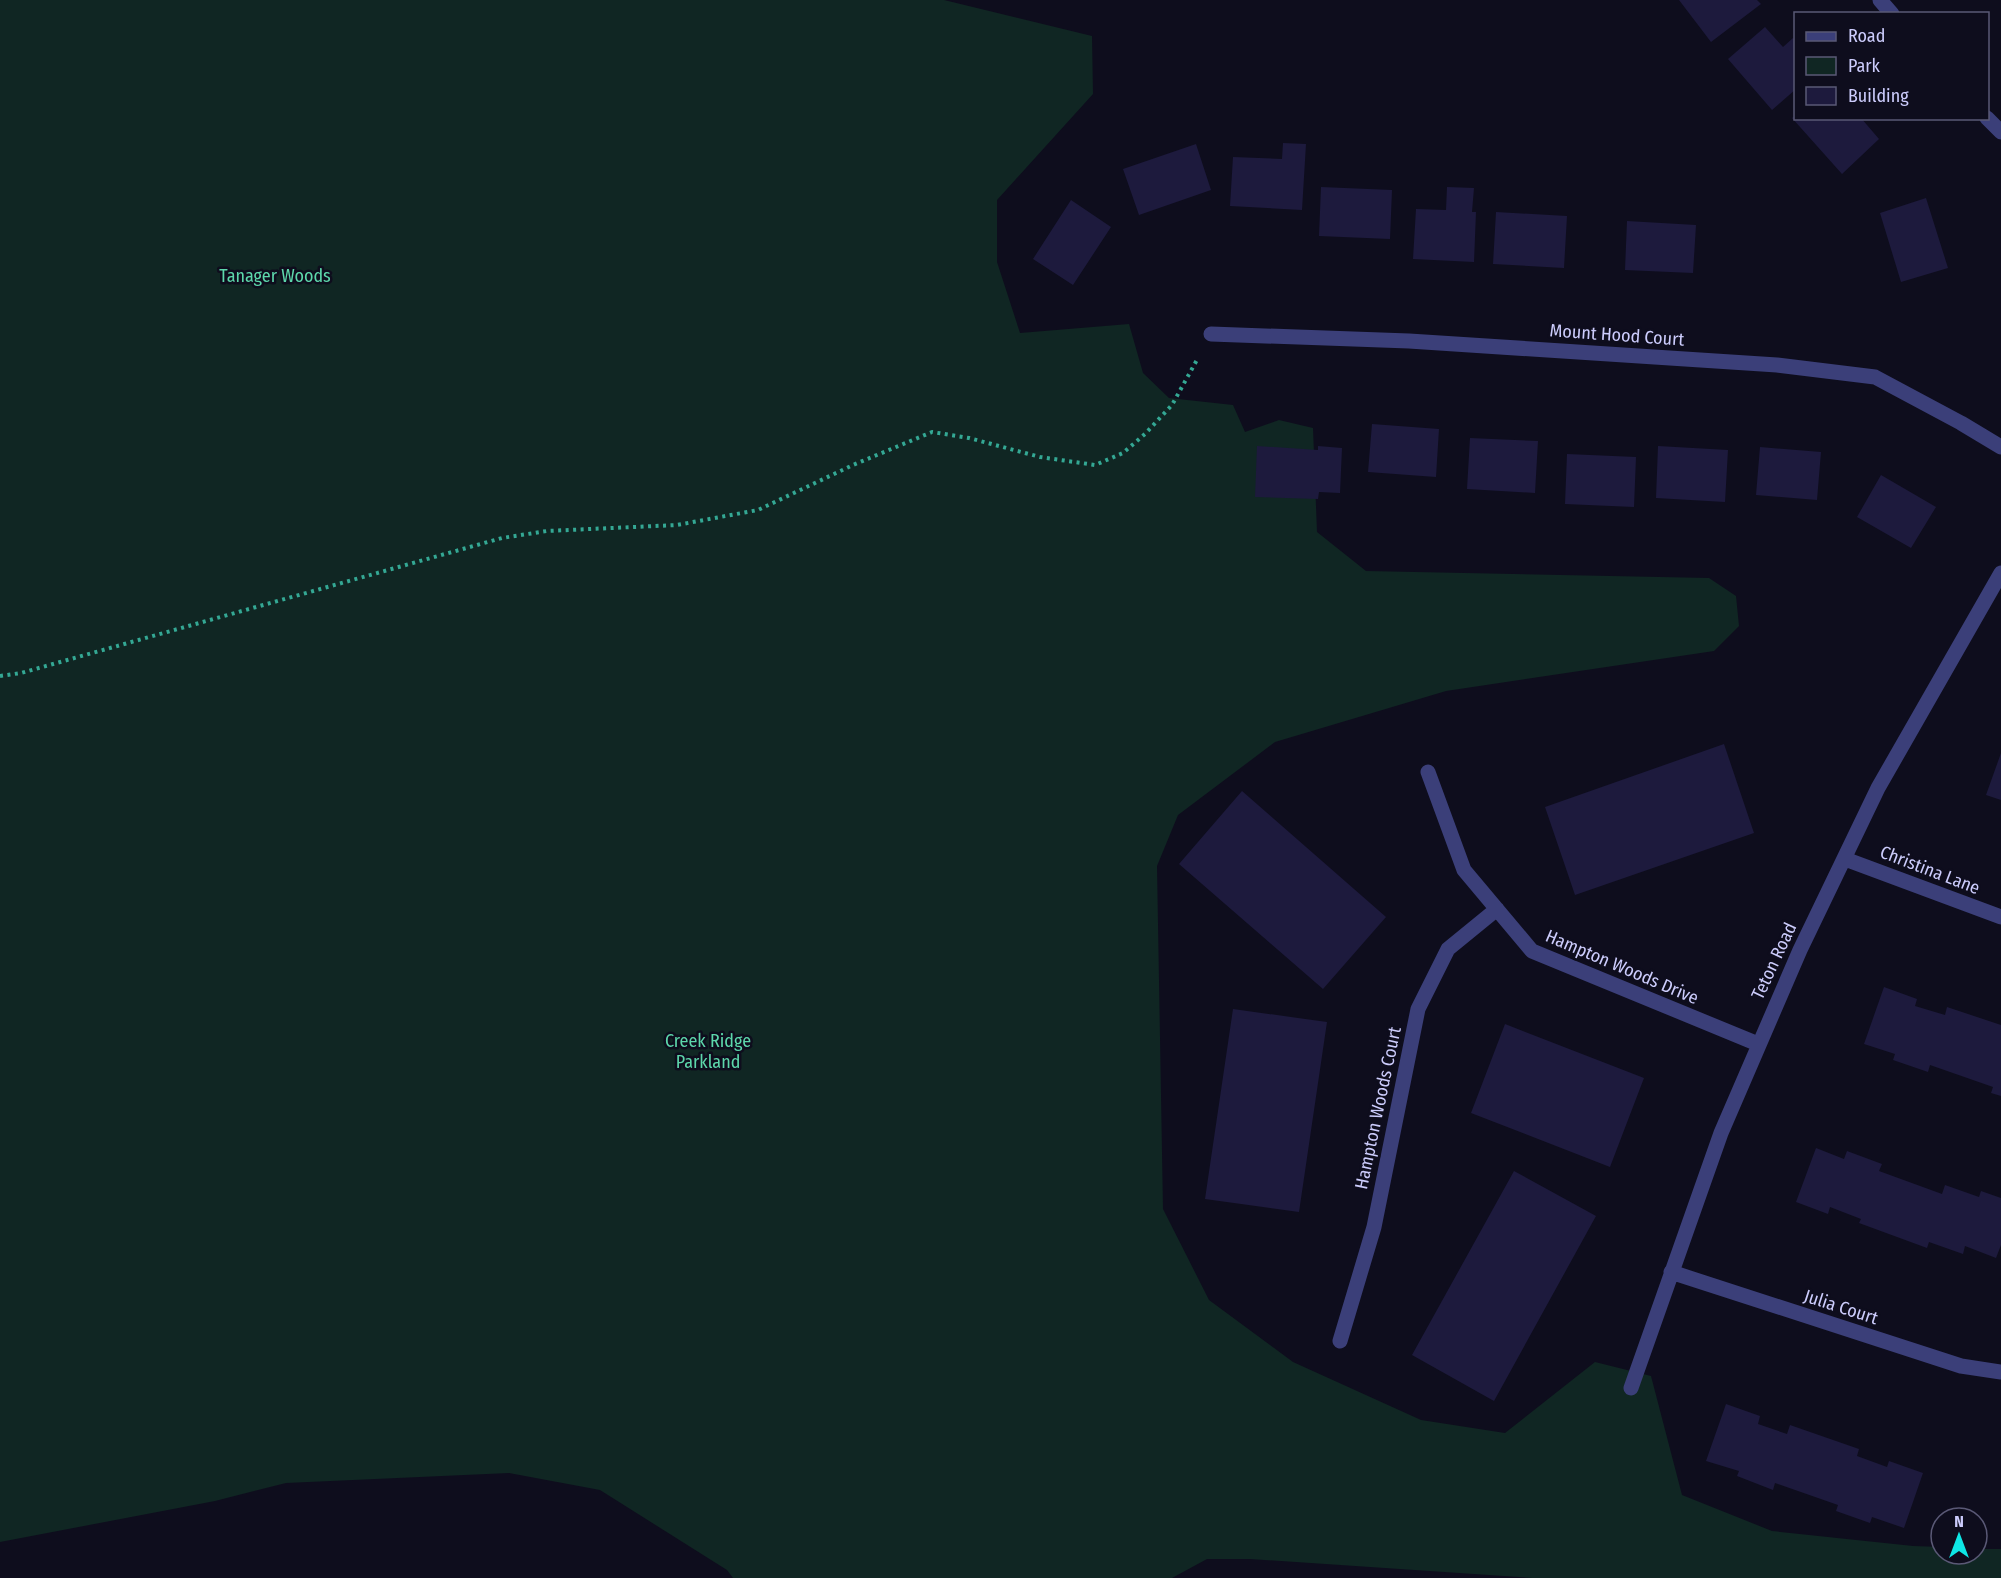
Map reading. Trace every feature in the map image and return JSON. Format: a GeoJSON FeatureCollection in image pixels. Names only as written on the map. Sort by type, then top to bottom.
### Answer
{"type":"FeatureCollection","features":[{"type":"Feature","properties":{"kind":"street"},"geometry":{"type":"LineString","coordinates":[[1881,0],[1890,12]]}},
{"type":"Feature","properties":{"kind":"street"},"geometry":{"type":"LineString","coordinates":[[1989,120],[2001,132]]}},
{"type":"Feature","properties":{"kind":"street","name":"Mount Hood Court"},"geometry":{"type":"LineString","coordinates":[[1211,333],[1432,343],[1777,365],[1875,377],[2001,447]]}},
{"type":"Feature","properties":{"kind":"street","name":"Teton Road"},"geometry":{"type":"LineString","coordinates":[[1631,1388],[1721,1133],[1800,950],[1878,788],[2001,573]]}},
{"type":"Feature","properties":{"kind":"street","name":"Hampton Woods Drive"},"geometry":{"type":"LineString","coordinates":[[1428,772],[1464,870],[1532,951],[1758,1044]]}},
{"type":"Feature","properties":{"kind":"street","name":"Christina Lane"},"geometry":{"type":"LineString","coordinates":[[1845,859],[2001,917]]}},
{"type":"Feature","properties":{"kind":"street","name":"Hampton Woods Court"},"geometry":{"type":"LineString","coordinates":[[1340,1341],[1374,1227],[1418,1009],[1448,949],[1497,909]]}},
{"type":"Feature","properties":{"kind":"street","name":"Julia Court"},"geometry":{"type":"LineString","coordinates":[[1671,1272],[1961,1366],[2001,1372]]}},
{"type":"Feature","properties":{"kind":"path"},"geometry":{"type":"LineString","coordinates":[[0,676],[21,674],[502,538],[547,531],[677,525],[758,510],[853,465],[932,432],[969,438],[1040,457],[1095,465],[1123,453],[1145,434],[1172,405],[1211,333]]}},
{"type":"Feature","properties":{"kind":"green space","name":"Creek Ridge Parkland"},"geometry":{"type":"Polygon","coordinates":[[[0,0],[944,0],[1092,36],[1093,94],[997,200],[997,262],[1020,333],[1129,324],[1143,373],[1169,398],[1233,405],[1245,432],[1279,420],[1313,428],[1317,532],[1366,571],[1709,578],[1736,596],[1739,626],[1714,651],[1446,691],[1275,742],[1178,815],[1157,866],[1163,1209],[1209,1300],[1293,1362],[1421,1420],[1505,1433],[1595,1362],[1651,1376],[1682,1495],[1772,1531],[1929,1547],[1929,1566],[1989,1566],[1989,1549],[2001,1549],[2001,1578],[1533,1578],[1250,1559],[1207,1559],[1172,1578],[733,1578],[727,1570],[600,1490],[509,1473],[286,1483],[215,1501],[0,1542],[0,0]]]}},
{"type":"Feature","properties":{"kind":"building"},"geometry":{"type":"Polygon","coordinates":[[[1679,0],[1757,0],[1761,4],[1711,42],[1679,0]]]}},
{"type":"Feature","properties":{"kind":"building"},"geometry":{"type":"Polygon","coordinates":[[[1765,27],[1783,47],[1793,38],[1794,91],[1772,110],[1728,59],[1765,27]]]}},
{"type":"Feature","properties":{"kind":"building"},"geometry":{"type":"Polygon","coordinates":[[[1794,116],[1794,120],[1863,120],[1879,139],[1842,174],[1792,118],[1794,116]]]}},
{"type":"Feature","properties":{"kind":"building"},"geometry":{"type":"Polygon","coordinates":[[[1283,143],[1306,144],[1302,210],[1230,206],[1233,157],[1282,159],[1283,143]]]}},
{"type":"Feature","properties":{"kind":"building"},"geometry":{"type":"Polygon","coordinates":[[[1196,144],[1211,190],[1139,215],[1123,169],[1196,144]]]}},
{"type":"Feature","properties":{"kind":"building"},"geometry":{"type":"Polygon","coordinates":[[[1321,187],[1392,190],[1390,239],[1319,236],[1321,187]]]}},
{"type":"Feature","properties":{"kind":"building"},"geometry":{"type":"Polygon","coordinates":[[[1447,187],[1474,188],[1472,212],[1476,212],[1474,262],[1413,259],[1416,209],[1446,210],[1447,187]]]}},
{"type":"Feature","properties":{"kind":"building"},"geometry":{"type":"Polygon","coordinates":[[[1926,198],[1948,268],[1901,282],[1880,213],[1926,198]]]}},
{"type":"Feature","properties":{"kind":"building"},"geometry":{"type":"Polygon","coordinates":[[[1071,200],[1111,227],[1073,285],[1033,259],[1071,200]]]}},
{"type":"Feature","properties":{"kind":"building"},"geometry":{"type":"Polygon","coordinates":[[[1496,212],[1567,216],[1564,268],[1493,264],[1496,212]]]}},
{"type":"Feature","properties":{"kind":"building"},"geometry":{"type":"Polygon","coordinates":[[[1627,221],[1696,225],[1693,273],[1625,270],[1627,221]]]}},
{"type":"Feature","properties":{"kind":"building"},"geometry":{"type":"Polygon","coordinates":[[[1372,424],[1439,429],[1436,477],[1368,472],[1372,424]]]}},
{"type":"Feature","properties":{"kind":"building"},"geometry":{"type":"Polygon","coordinates":[[[1470,438],[1538,441],[1535,493],[1467,489],[1470,438]]]}},
{"type":"Feature","properties":{"kind":"building"},"geometry":{"type":"Polygon","coordinates":[[[1257,446],[1318,450],[1318,446],[1342,448],[1340,493],[1319,492],[1318,499],[1255,497],[1257,446]]]}},
{"type":"Feature","properties":{"kind":"building"},"geometry":{"type":"Polygon","coordinates":[[[1658,446],[1728,450],[1725,502],[1656,498],[1658,446]]]}},
{"type":"Feature","properties":{"kind":"building"},"geometry":{"type":"Polygon","coordinates":[[[1760,447],[1821,452],[1817,500],[1756,495],[1760,447]]]}},
{"type":"Feature","properties":{"kind":"building"},"geometry":{"type":"Polygon","coordinates":[[[1567,454],[1636,457],[1634,507],[1565,504],[1567,454]]]}},
{"type":"Feature","properties":{"kind":"building"},"geometry":{"type":"Polygon","coordinates":[[[1881,475],[1936,507],[1911,548],[1857,517],[1881,475]]]}},
{"type":"Feature","properties":{"kind":"building"},"geometry":{"type":"Polygon","coordinates":[[[1724,744],[1754,833],[1575,895],[1545,807],[1724,744]]]}},
{"type":"Feature","properties":{"kind":"building"},"geometry":{"type":"Polygon","coordinates":[[[2001,753],[2001,800],[1986,795],[2001,753]]]}},
{"type":"Feature","properties":{"kind":"building"},"geometry":{"type":"Polygon","coordinates":[[[1242,791],[1386,917],[1323,989],[1179,864],[1242,791]]]}},
{"type":"Feature","properties":{"kind":"building"},"geometry":{"type":"Polygon","coordinates":[[[1884,987],[1917,999],[1915,1006],[1945,1015],[1947,1007],[2001,1025],[2001,1096],[1991,1093],[1993,1087],[1930,1065],[1928,1072],[1893,1060],[1895,1054],[1864,1044],[1884,987]]]}},
{"type":"Feature","properties":{"kind":"building"},"geometry":{"type":"Polygon","coordinates":[[[1233,1009],[1327,1022],[1299,1212],[1205,1199],[1233,1009]]]}},
{"type":"Feature","properties":{"kind":"building"},"geometry":{"type":"Polygon","coordinates":[[[1505,1024],[1644,1078],[1610,1167],[1471,1113],[1505,1024]]]}},
{"type":"Feature","properties":{"kind":"building"},"geometry":{"type":"Polygon","coordinates":[[[1816,1148],[1844,1159],[1847,1151],[1882,1164],[1879,1171],[1942,1194],[1945,1185],[1979,1197],[1981,1191],[2001,1198],[2001,1245],[1996,1258],[1965,1246],[1963,1254],[1929,1242],[1927,1248],[1859,1223],[1861,1219],[1830,1207],[1828,1214],[1796,1202],[1816,1148]]]}},
{"type":"Feature","properties":{"kind":"building"},"geometry":{"type":"Polygon","coordinates":[[[1514,1171],[1596,1216],[1494,1401],[1412,1355],[1514,1171]]]}},
{"type":"Feature","properties":{"kind":"building"},"geometry":{"type":"Polygon","coordinates":[[[1726,1404],[1760,1416],[1758,1424],[1787,1434],[1790,1425],[1859,1449],[1857,1456],[1887,1467],[1889,1461],[1923,1473],[1904,1528],[1872,1517],[1870,1523],[1836,1511],[1838,1505],[1775,1483],[1773,1490],[1737,1476],[1739,1471],[1706,1461],[1726,1404]]]}},
{"type":"Feature","properties":{"kind":"park label","name":"Tanager Woods"},"geometry":{"type":"Point","coordinates":[275,276]}}]}
